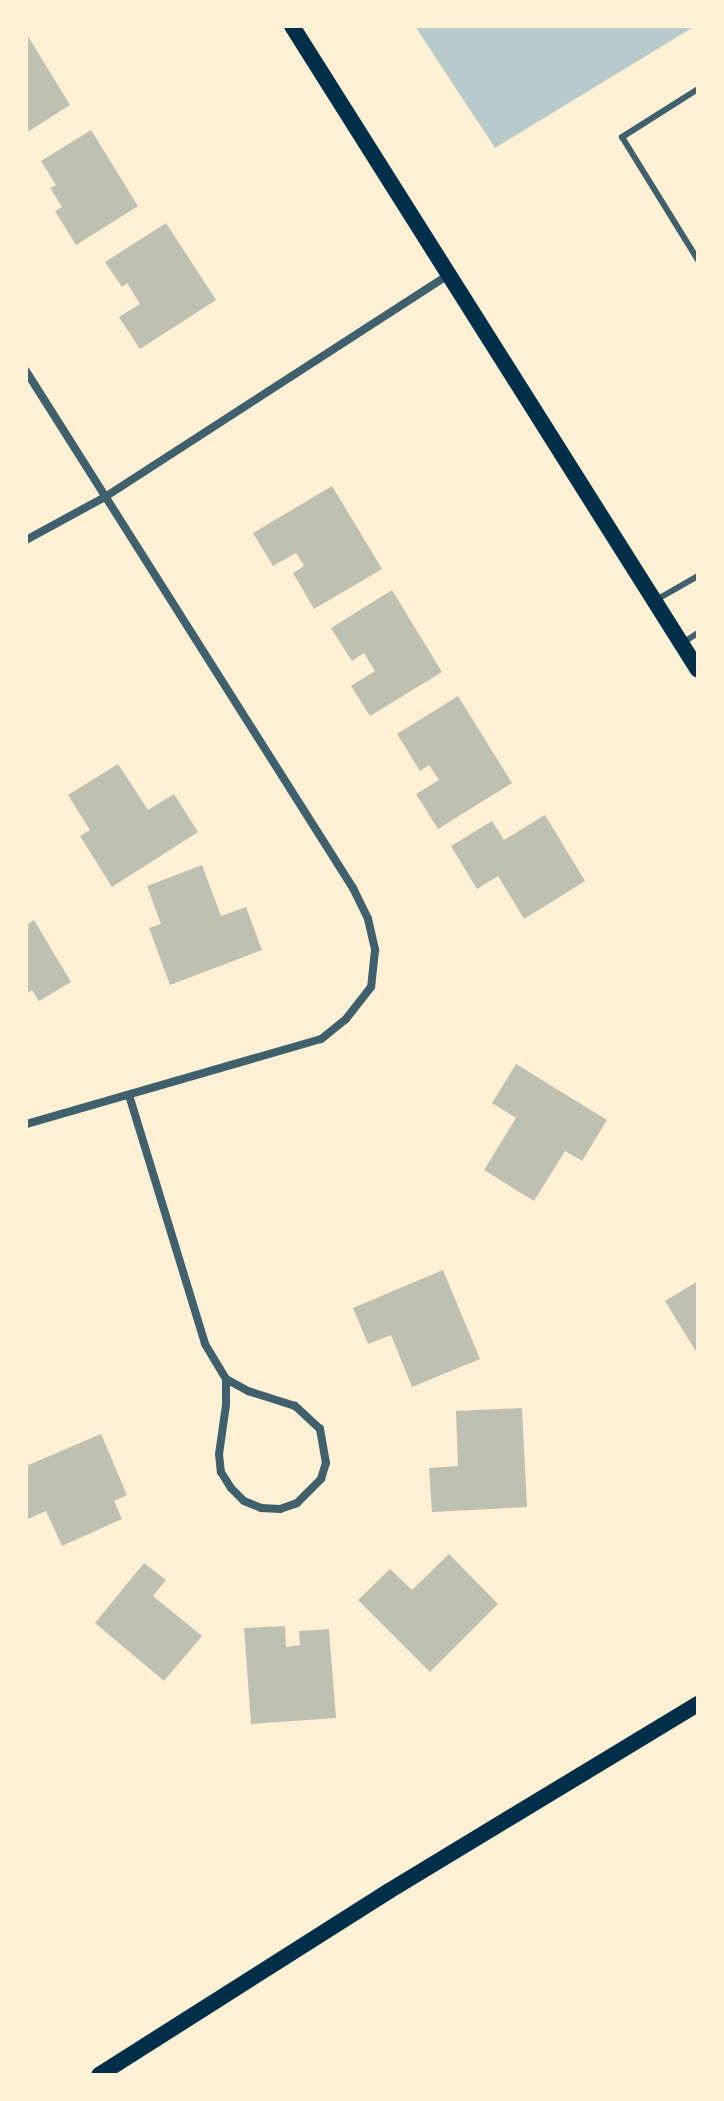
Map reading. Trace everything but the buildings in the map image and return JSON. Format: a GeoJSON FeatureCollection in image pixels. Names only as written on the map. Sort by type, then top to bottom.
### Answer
{"type":"FeatureCollection","features":[{"type":"Feature","properties":{"kind":"main road"},"geometry":{"type":"LineString","coordinates":[[292,26],[698,670]]}},
{"type":"Feature","properties":{"kind":"main road"},"geometry":{"type":"LineString","coordinates":[[99,2075],[389,1891],[698,1704]]}},
{"type":"Feature","properties":{"kind":"street"},"geometry":{"type":"LineString","coordinates":[[26,540],[105,497],[449,275]]}},
{"type":"Feature","properties":{"kind":"street"},"geometry":{"type":"LineString","coordinates":[[26,371],[353,888],[368,919],[375,950],[371,987],[346,1019],[321,1039],[26,1124]]}},
{"type":"Feature","properties":{"kind":"street"},"geometry":{"type":"LineString","coordinates":[[129,1095],[205,1344],[226,1379],[248,1391],[295,1406],[320,1429],[326,1463],[316,1486],[297,1503],[280,1509],[261,1508],[244,1501],[221,1472],[219,1454],[226,1405],[226,1379]]}},
{"type":"Feature","properties":{"kind":"lane"},"geometry":{"type":"LineString","coordinates":[[698,89],[622,137],[698,260]]}},
{"type":"Feature","properties":{"kind":"lane"},"geometry":{"type":"LineString","coordinates":[[655,600],[698,576]]}},
{"type":"Feature","properties":{"kind":"lane"},"geometry":{"type":"LineString","coordinates":[[681,644],[698,633]]}},
{"type":"Feature","properties":{"kind":"shaded area"},"geometry":{"type":"Polygon","coordinates":[[[415,26],[695,26],[495,148],[415,26]]]}}]}
